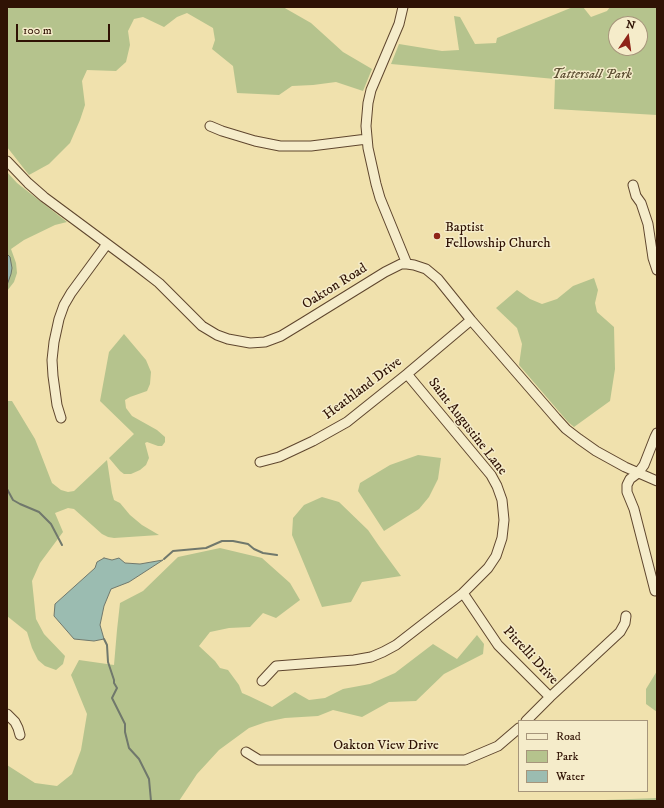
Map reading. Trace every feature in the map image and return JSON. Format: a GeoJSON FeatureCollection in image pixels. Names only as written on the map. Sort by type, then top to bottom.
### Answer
{"type":"FeatureCollection","features":[{"type":"Feature","properties":{"kind":"street"},"geometry":{"type":"LineString","coordinates":[[403,7],[399,24],[374,84],[368,103],[366,126],[367,139],[380,198],[407,264],[421,267],[431,273],[438,280],[566,429],[596,451],[625,468],[657,481]]}},
{"type":"Feature","properties":{"kind":"street"},"geometry":{"type":"LineString","coordinates":[[210,126],[255,141],[280,146],[311,146],[367,139]]}},
{"type":"Feature","properties":{"kind":"street","name":"Oakton Road"},"geometry":{"type":"LineString","coordinates":[[7,161],[44,197],[159,283],[197,321],[217,336],[228,339],[250,343],[265,342],[281,336],[385,272],[401,264],[407,264]]}},
{"type":"Feature","properties":{"kind":"street"},"geometry":{"type":"LineString","coordinates":[[633,186],[648,224],[653,258],[657,270]]}},
{"type":"Feature","properties":{"kind":"street"},"geometry":{"type":"LineString","coordinates":[[60,418],[52,360],[59,319],[64,305],[71,293],[107,244]]}},
{"type":"Feature","properties":{"kind":"street","name":"Heathland Drive"},"geometry":{"type":"LineString","coordinates":[[260,462],[279,457],[313,441],[347,422],[471,320]]}},
{"type":"Feature","properties":{"kind":"street","name":"Saint Augustine Lane"},"geometry":{"type":"LineString","coordinates":[[262,681],[276,666],[354,660],[371,657],[383,652],[396,645],[463,593],[488,568],[496,556],[502,538],[504,525],[502,500],[497,486],[491,475],[407,374]]}},
{"type":"Feature","properties":{"kind":"street"},"geometry":{"type":"LineString","coordinates":[[655,591],[634,509],[627,492],[627,485],[630,479],[644,466],[657,433]]}},
{"type":"Feature","properties":{"kind":"street","name":"Pitrelli Drive"},"geometry":{"type":"LineString","coordinates":[[463,593],[498,645],[550,697]]}},
{"type":"Feature","properties":{"kind":"street"},"geometry":{"type":"LineString","coordinates":[[527,720],[620,632],[625,623],[626,616]]}},
{"type":"Feature","properties":{"kind":"street"},"geometry":{"type":"LineString","coordinates":[[7,714],[15,722],[20,735]]}},
{"type":"Feature","properties":{"kind":"street","name":"Oakton View Drive"},"geometry":{"type":"LineString","coordinates":[[246,752],[259,760],[465,760],[498,746],[518,729]]}},
{"type":"Feature","properties":{"kind":"green space"},"geometry":{"type":"Polygon","coordinates":[[[11,7],[283,7],[311,23],[343,52],[372,69],[363,91],[336,82],[292,86],[279,95],[237,93],[233,66],[212,49],[215,40],[213,28],[187,13],[177,17],[164,27],[143,17],[134,19],[128,31],[130,45],[126,62],[116,71],[87,70],[82,81],[85,105],[70,143],[49,164],[29,175],[7,147],[7,9],[11,7]]]}},
{"type":"Feature","properties":{"kind":"green space","name":"Tattersall Park"},"geometry":{"type":"Polygon","coordinates":[[[573,7],[583,7],[591,17],[607,11],[610,7],[657,7],[657,115],[554,109],[555,79],[391,64],[399,44],[442,51],[459,50],[454,16],[460,17],[475,44],[496,43],[497,38],[573,7]]]}},
{"type":"Feature","properties":{"kind":"green space"},"geometry":{"type":"Polygon","coordinates":[[[7,172],[17,183],[67,222],[55,225],[24,240],[11,249],[16,263],[17,273],[14,282],[7,291],[9,280],[7,254],[7,172]]]}},
{"type":"Feature","properties":{"kind":"green space"},"geometry":{"type":"Polygon","coordinates":[[[594,278],[598,290],[595,303],[597,312],[614,327],[615,369],[610,401],[574,427],[519,365],[522,344],[517,328],[496,308],[517,290],[530,299],[542,304],[557,299],[573,286],[594,278]]]}},
{"type":"Feature","properties":{"kind":"green space"},"geometry":{"type":"Polygon","coordinates":[[[124,334],[146,360],[151,372],[150,384],[147,391],[125,400],[126,408],[132,416],[157,430],[165,437],[165,442],[162,446],[147,442],[145,443],[149,458],[146,465],[140,470],[131,474],[124,474],[109,458],[134,434],[100,401],[109,352],[124,334]]]}},
{"type":"Feature","properties":{"kind":"green space"},"geometry":{"type":"Polygon","coordinates":[[[7,401],[12,401],[35,439],[52,483],[61,490],[68,492],[74,491],[107,460],[114,500],[120,503],[130,515],[142,525],[159,535],[114,538],[108,537],[102,534],[74,509],[68,508],[55,513],[63,532],[40,563],[32,581],[36,619],[44,634],[65,656],[63,664],[56,670],[45,666],[38,660],[27,632],[7,616],[7,401]]]}},
{"type":"Feature","properties":{"kind":"green space"},"geometry":{"type":"Polygon","coordinates":[[[418,455],[441,458],[438,479],[429,497],[419,509],[384,531],[358,491],[360,483],[390,465],[418,455]]]}},
{"type":"Feature","properties":{"kind":"green space"},"geometry":{"type":"Polygon","coordinates":[[[322,497],[339,502],[368,530],[401,576],[362,582],[351,602],[322,607],[292,535],[293,518],[304,505],[322,497]]]}},
{"type":"Feature","properties":{"kind":"green space"},"geometry":{"type":"Polygon","coordinates":[[[220,548],[262,558],[290,583],[300,600],[276,618],[263,613],[250,627],[229,628],[210,632],[199,646],[215,661],[220,668],[228,670],[239,685],[242,693],[272,707],[295,692],[309,700],[325,698],[343,689],[370,684],[395,673],[433,644],[457,659],[477,635],[484,644],[483,654],[444,674],[416,701],[389,702],[362,717],[333,710],[318,716],[285,718],[266,722],[249,728],[219,750],[197,774],[179,801],[7,801],[7,765],[35,783],[57,786],[72,774],[81,750],[87,714],[71,675],[79,660],[114,665],[120,603],[143,591],[178,557],[220,548]]]}},
{"type":"Feature","properties":{"kind":"green space"},"geometry":{"type":"Polygon","coordinates":[[[657,671],[657,712],[646,704],[646,689],[657,671]]]}},
{"type":"Feature","properties":{"kind":"green space"},"geometry":{"type":"Polygon","coordinates":[[[657,798],[657,801],[579,801],[657,798]]]}},
{"type":"Feature","properties":{"kind":"water"},"geometry":{"type":"Polygon","coordinates":[[[7,254],[10,257],[12,268],[7,285],[7,254]]]}},
{"type":"Feature","properties":{"kind":"water"},"geometry":{"type":"Polygon","coordinates":[[[104,558],[112,560],[119,558],[125,563],[140,564],[163,560],[129,582],[111,589],[104,606],[100,625],[104,639],[94,641],[74,639],[54,616],[55,604],[95,568],[97,562],[104,558]]]}},
{"type":"Feature","properties":{"kind":"waterway"},"geometry":{"type":"LineString","coordinates":[[7,489],[13,500],[39,512],[51,524],[62,545]]}},
{"type":"Feature","properties":{"kind":"waterway"},"geometry":{"type":"LineString","coordinates":[[164,559],[173,551],[206,548],[222,541],[233,541],[248,544],[254,549],[263,553],[277,555]]}},
{"type":"Feature","properties":{"kind":"waterway"},"geometry":{"type":"LineString","coordinates":[[104,639],[107,645],[108,662],[117,688],[112,698],[125,724],[125,732],[129,748],[139,759],[149,779],[151,801]]}},
{"type":"Feature","properties":{"kind":"place","name":"Baptist Fellowship Church"},"geometry":{"type":"Point","coordinates":[437,236]}}]}
